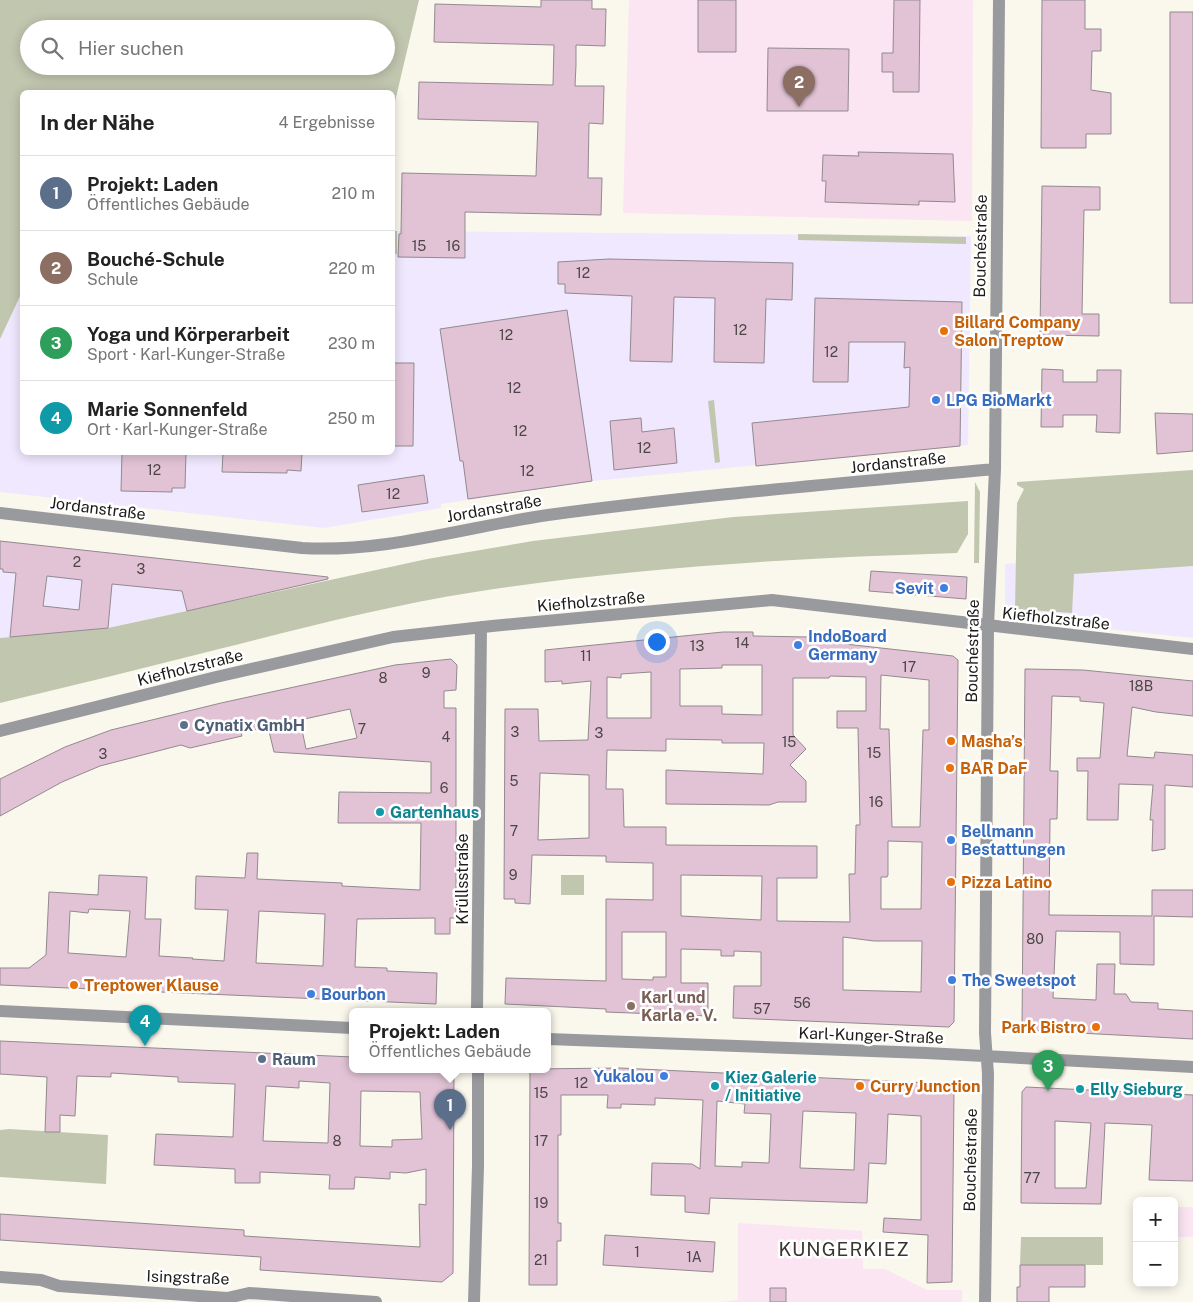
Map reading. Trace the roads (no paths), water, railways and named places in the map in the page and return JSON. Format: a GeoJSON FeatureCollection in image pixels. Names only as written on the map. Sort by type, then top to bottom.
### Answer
{"type":"FeatureCollection","features":[{"type":"Feature","properties":{"kind":"street","name":"Bouchéstraße"},"geometry":{"type":"LineString","coordinates":[[985,1302],[988,1081],[986,1056],[988,627],[995,469],[999,0]]}},
{"type":"Feature","properties":{"kind":"street","name":"Jordanstraße"},"geometry":{"type":"LineString","coordinates":[[0,513],[333,550],[369,548],[516,521],[610,507],[995,469]]}},
{"type":"Feature","properties":{"kind":"street","name":"Kiefholzstraße"},"geometry":{"type":"LineString","coordinates":[[0,731],[393,637],[772,600],[1193,650]]}},
{"type":"Feature","properties":{"kind":"street","name":"Krüllsstraße"},"geometry":{"type":"LineString","coordinates":[[477,1008],[481,627]]}},
{"type":"Feature","properties":{"kind":"street"},"geometry":{"type":"LineString","coordinates":[[0,1011],[349,1028]]}},
{"type":"Feature","properties":{"kind":"street","name":"Karl-Kunger-Straße"},"geometry":{"type":"LineString","coordinates":[[551,1038],[1193,1066]]}},
{"type":"Feature","properties":{"kind":"street"},"geometry":{"type":"LineString","coordinates":[[474,1302],[478,1166],[478,1073]]}},
{"type":"Feature","properties":{"kind":"street","name":"Isingstraße"},"geometry":{"type":"LineString","coordinates":[[0,1277],[41,1280],[59,1286],[228,1298],[249,1293],[376,1302]]}},
{"type":"Feature","properties":{"kind":"place","name":"Bouché-Schule"},"geometry":{"type":"Point","coordinates":[799,107]}},
{"type":"Feature","properties":{"kind":"place","name":"Billard Company Salon Treptow"},"geometry":{"type":"Point","coordinates":[944,331]}},
{"type":"Feature","properties":{"kind":"place","name":"LPG BioMarkt"},"geometry":{"type":"Point","coordinates":[936,400]}},
{"type":"Feature","properties":{"kind":"place","name":"Sevit"},"geometry":{"type":"Point","coordinates":[944,588]}},
{"type":"Feature","properties":{"kind":"place","name":"IndoBoard Germany"},"geometry":{"type":"Point","coordinates":[798,645]}},
{"type":"Feature","properties":{"kind":"place","name":"Cynatix GmbH"},"geometry":{"type":"Point","coordinates":[184,725]}},
{"type":"Feature","properties":{"kind":"place","name":"Masha’s"},"geometry":{"type":"Point","coordinates":[951,741]}},
{"type":"Feature","properties":{"kind":"place","name":"BAR DaF"},"geometry":{"type":"Point","coordinates":[950,768]}},
{"type":"Feature","properties":{"kind":"place","name":"Gartenhaus"},"geometry":{"type":"Point","coordinates":[380,812]}},
{"type":"Feature","properties":{"kind":"place","name":"Bellmann Bestattungen"},"geometry":{"type":"Point","coordinates":[951,840]}},
{"type":"Feature","properties":{"kind":"place","name":"Pizza Latino"},"geometry":{"type":"Point","coordinates":[951,882]}},
{"type":"Feature","properties":{"kind":"place","name":"The Sweetspot"},"geometry":{"type":"Point","coordinates":[952,980]}},
{"type":"Feature","properties":{"kind":"place","name":"Treptower Klause"},"geometry":{"type":"Point","coordinates":[74,985]}},
{"type":"Feature","properties":{"kind":"place","name":"Bourbon"},"geometry":{"type":"Point","coordinates":[311,994]}},
{"type":"Feature","properties":{"kind":"place","name":"Karl und Karla e. V."},"geometry":{"type":"Point","coordinates":[631,1006]}},
{"type":"Feature","properties":{"kind":"place","name":"Park Bistro"},"geometry":{"type":"Point","coordinates":[1096,1027]}},
{"type":"Feature","properties":{"kind":"place","name":"Marie Sonnenfeld"},"geometry":{"type":"Point","coordinates":[145,1046]}},
{"type":"Feature","properties":{"kind":"place","name":"Raum"},"geometry":{"type":"Point","coordinates":[262,1059]}},
{"type":"Feature","properties":{"kind":"place","name":"Yukalou"},"geometry":{"type":"Point","coordinates":[664,1076]}},
{"type":"Feature","properties":{"kind":"place","name":"Kiez Galerie / Initiative"},"geometry":{"type":"Point","coordinates":[715,1086]}},
{"type":"Feature","properties":{"kind":"place","name":"Curry Junction"},"geometry":{"type":"Point","coordinates":[860,1086]}},
{"type":"Feature","properties":{"kind":"place","name":"Elly Sieburg"},"geometry":{"type":"Point","coordinates":[1080,1089]}},
{"type":"Feature","properties":{"kind":"place","name":"Yoga und Körperarbeit"},"geometry":{"type":"Point","coordinates":[1048,1091]}},
{"type":"Feature","properties":{"kind":"place","name":"Projekt: Laden"},"geometry":{"type":"Point","coordinates":[450,1130]}},
{"type":"Feature","properties":{"kind":"district","name":"KUNGERKIEZ"},"geometry":{"type":"Point","coordinates":[844,1249]}}]}
